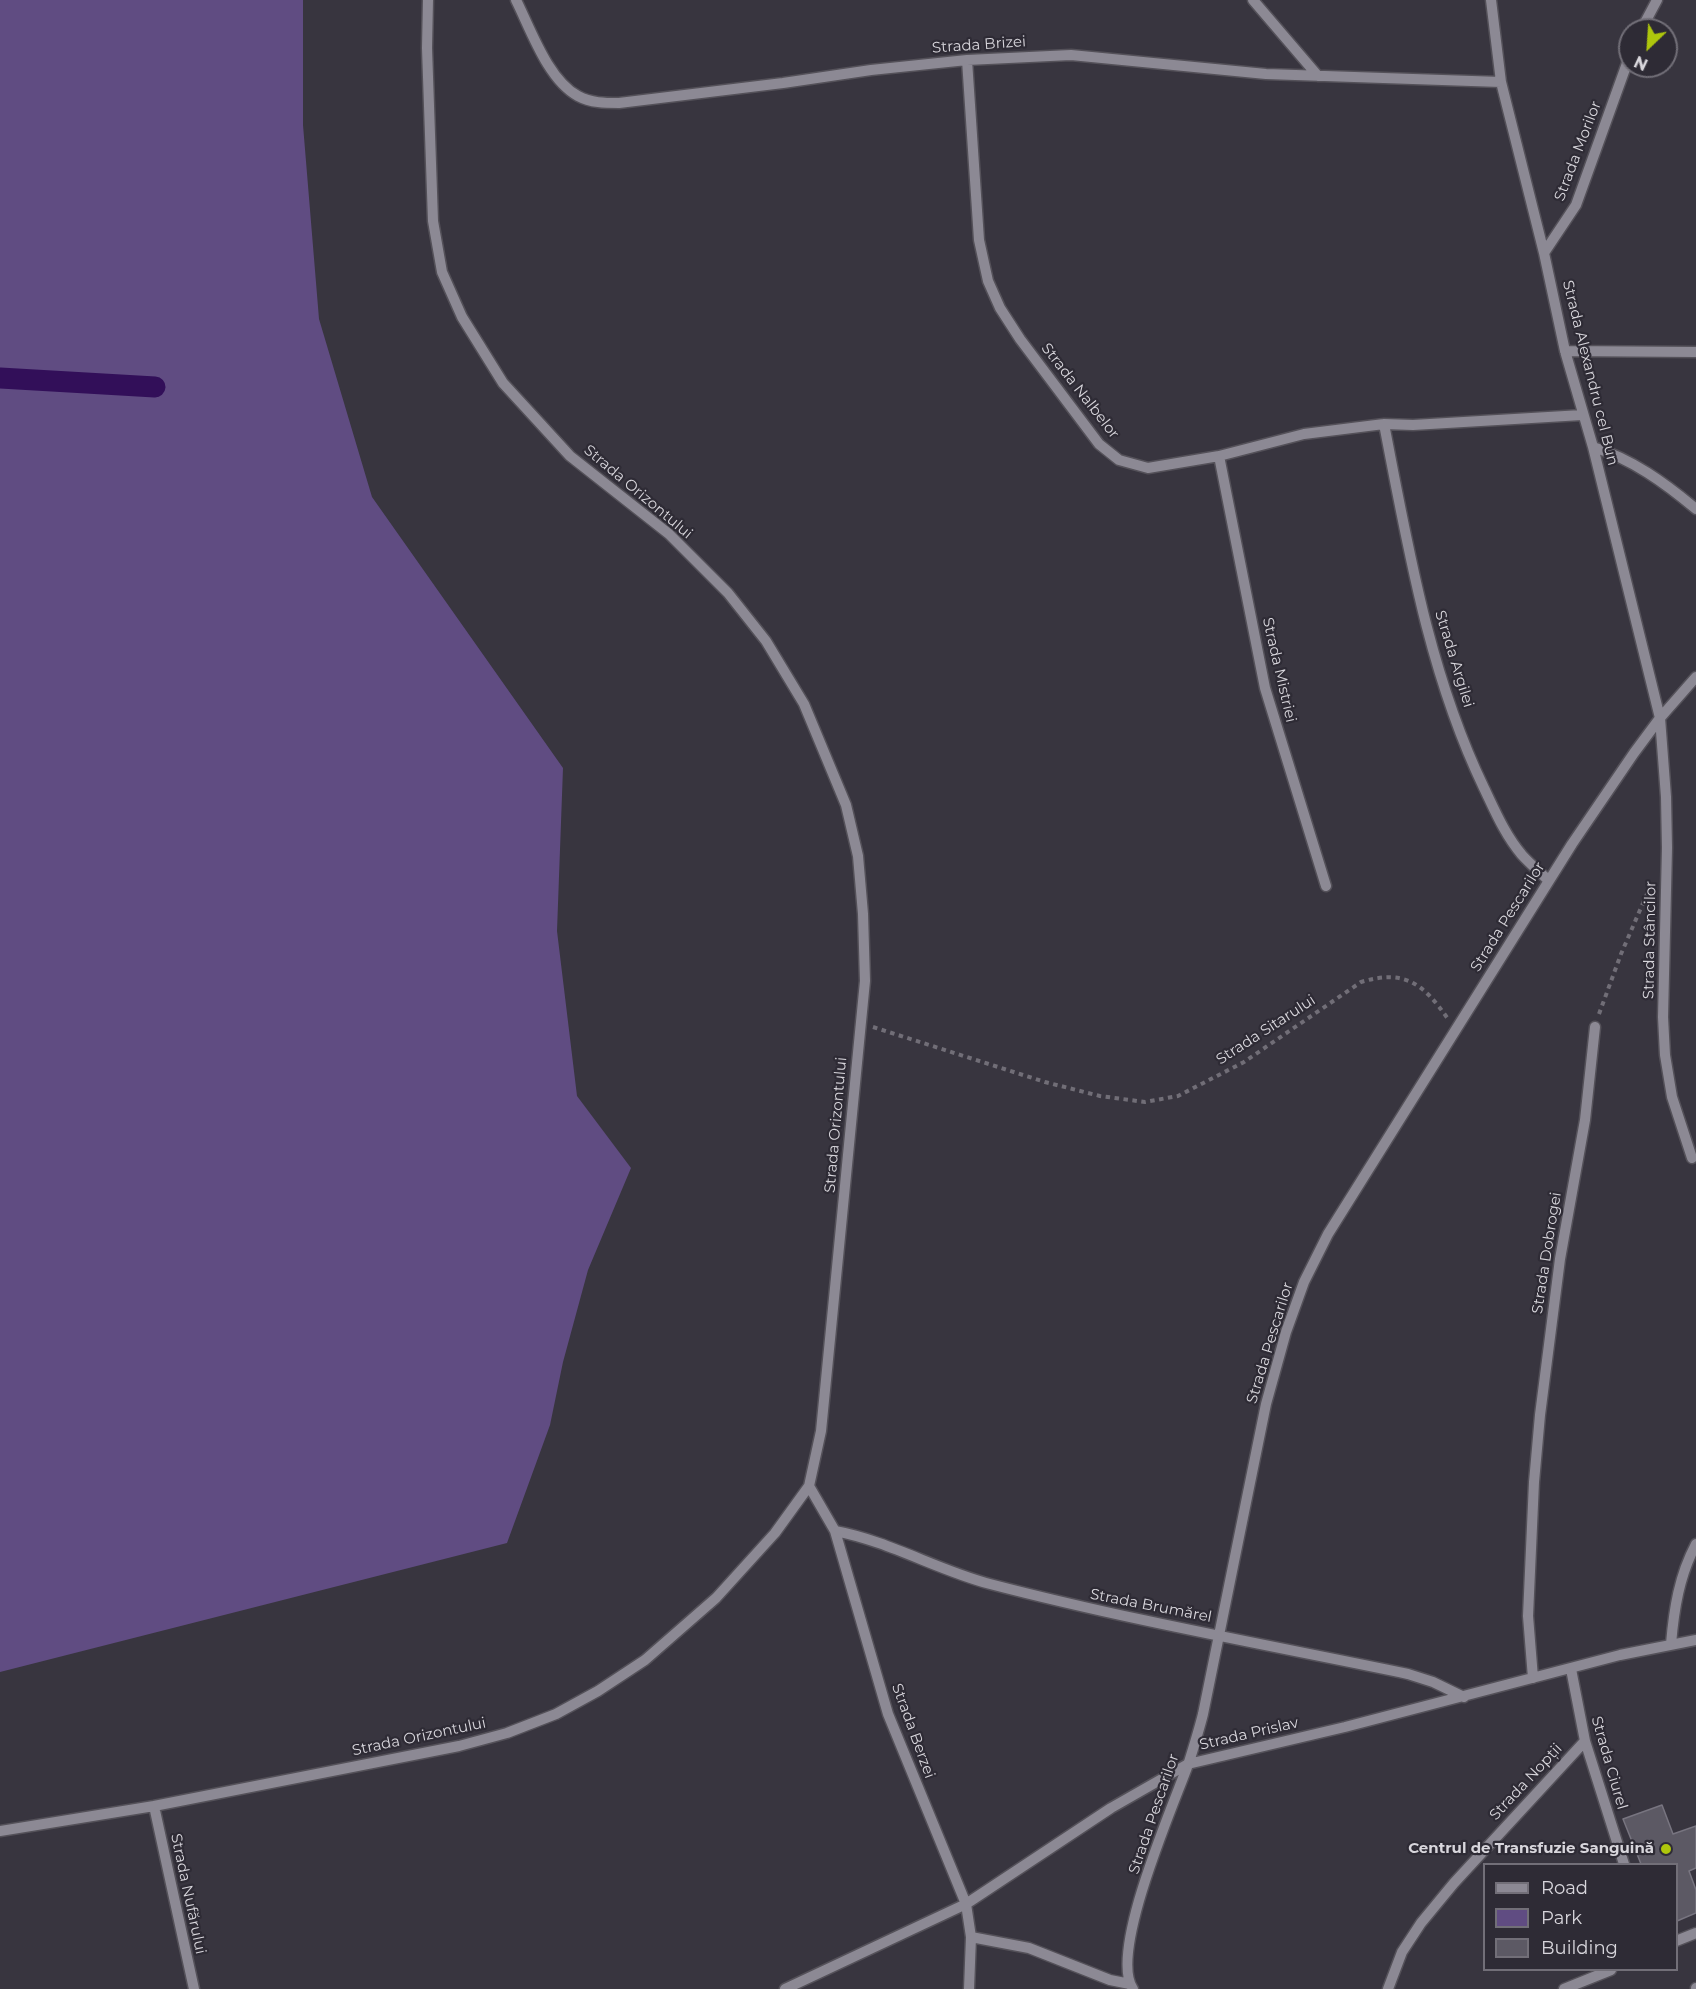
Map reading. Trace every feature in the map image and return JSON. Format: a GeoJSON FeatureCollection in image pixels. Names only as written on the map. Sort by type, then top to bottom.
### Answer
{"type":"FeatureCollection","features":[{"type":"Feature","properties":{"kind":"street","name":"Strada Orizontului"},"geometry":{"type":"LineString","coordinates":[[0,1832],[154,1806],[459,1746],[507,1733],[556,1714],[598,1691],[645,1660],[716,1598],[775,1533],[809,1486],[821,1431],[865,981],[858,856],[846,805],[804,704],[766,641],[728,593],[669,534],[570,456],[503,383],[462,317],[442,273],[433,221],[427,48],[428,0]]}},
{"type":"Feature","properties":{"kind":"street","name":"Strada Brizei"},"geometry":{"type":"LineString","coordinates":[[516,0],[549,66],[563,86],[579,97],[597,103],[643,100],[966,60],[1071,55],[1266,74],[1501,82]]}},
{"type":"Feature","properties":{"kind":"street"},"geometry":{"type":"LineString","coordinates":[[1253,0],[1318,76]]}},
{"type":"Feature","properties":{"kind":"street","name":"Strada Alexandru cel Bun"},"geometry":{"type":"LineString","coordinates":[[1491,0],[1501,82],[1545,253],[1565,351],[1593,447],[1660,718]]}},
{"type":"Feature","properties":{"kind":"street"},"geometry":{"type":"LineString","coordinates":[[1647,18],[1657,0]]}},
{"type":"Feature","properties":{"kind":"street","name":"Strada Nalbelor"},"geometry":{"type":"LineString","coordinates":[[966,60],[979,240],[988,281],[1000,308],[1020,339],[1099,444],[1119,460],[1148,468],[1219,456],[1304,434],[1384,424],[1413,425],[1582,415]]}},
{"type":"Feature","properties":{"kind":"street","name":"Strada Morilor"},"geometry":{"type":"LineString","coordinates":[[1545,253],[1575,205],[1622,78]]}},
{"type":"Feature","properties":{"kind":"street"},"geometry":{"type":"LineString","coordinates":[[1565,351],[1696,352]]}},
{"type":"Feature","properties":{"kind":"street","name":"Strada Argilei"},"geometry":{"type":"LineString","coordinates":[[1384,424],[1414,575],[1432,647],[1468,756],[1503,827],[1522,854],[1548,880]]}},
{"type":"Feature","properties":{"kind":"street"},"geometry":{"type":"LineString","coordinates":[[1593,447],[1615,454],[1640,467],[1696,509]]}},
{"type":"Feature","properties":{"kind":"street","name":"Strada Mistriei"},"geometry":{"type":"LineString","coordinates":[[1219,456],[1265,688],[1326,886]]}},
{"type":"Feature","properties":{"kind":"street","name":"Strada Pescarilor"},"geometry":{"type":"LineString","coordinates":[[1132,1986],[1127,1955],[1132,1932],[1160,1838],[1188,1764],[1203,1714],[1221,1635],[1266,1404],[1286,1332],[1304,1282],[1328,1234],[1548,880],[1634,753],[1660,718],[1696,677]]}},
{"type":"Feature","properties":{"kind":"street","name":"Strada Stâncilor"},"geometry":{"type":"LineString","coordinates":[[1660,718],[1667,848],[1663,1017],[1665,1055],[1672,1097],[1692,1158]]}},
{"type":"Feature","properties":{"kind":"street","name":"Strada Dobrogei"},"geometry":{"type":"LineString","coordinates":[[1533,1678],[1528,1616],[1534,1482],[1540,1415],[1560,1259],[1585,1120],[1595,1027]]}},
{"type":"Feature","properties":{"kind":"street","name":"Strada Berzei"},"geometry":{"type":"LineString","coordinates":[[809,1486],[835,1530],[888,1714],[966,1904],[971,1936],[969,1989]]}},
{"type":"Feature","properties":{"kind":"street","name":"Strada Brumărel"},"geometry":{"type":"LineString","coordinates":[[835,1530],[859,1535],[986,1583],[1097,1611],[1408,1674],[1433,1682],[1464,1697]]}},
{"type":"Feature","properties":{"kind":"street"},"geometry":{"type":"LineString","coordinates":[[1671,1644],[1678,1587],[1696,1544]]}},
{"type":"Feature","properties":{"kind":"street","name":"Strada Prislav"},"geometry":{"type":"LineString","coordinates":[[784,1989],[966,1904],[1111,1808],[1188,1764],[1345,1727],[1671,1644],[1696,1640]]}},
{"type":"Feature","properties":{"kind":"street","name":"Strada Ciurel"},"geometry":{"type":"LineString","coordinates":[[1570,1669],[1585,1742],[1624,1863]]}},
{"type":"Feature","properties":{"kind":"street","name":"Strada Nopții"},"geometry":{"type":"LineString","coordinates":[[1388,1989],[1402,1952],[1421,1923],[1454,1883],[1585,1742]]}},
{"type":"Feature","properties":{"kind":"street","name":"Strada Nufărului"},"geometry":{"type":"LineString","coordinates":[[154,1806],[194,1989]]}},
{"type":"Feature","properties":{"kind":"street"},"geometry":{"type":"LineString","coordinates":[[1678,1941],[1696,1933]]}},
{"type":"Feature","properties":{"kind":"street"},"geometry":{"type":"LineString","coordinates":[[971,1936],[1029,1948],[1110,1980],[1132,1986]]}},
{"type":"Feature","properties":{"kind":"street"},"geometry":{"type":"LineString","coordinates":[[1564,1989],[1609,1971]]}},
{"type":"Feature","properties":{"kind":"path"},"geometry":{"type":"LineString","coordinates":[[1595,1027],[1621,954],[1653,879]]}},
{"type":"Feature","properties":{"kind":"path","name":"Strada Sitarului"},"geometry":{"type":"LineString","coordinates":[[861,1023],[1045,1082],[1101,1096],[1144,1102],[1178,1096],[1244,1062],[1361,982],[1381,976],[1396,976],[1416,985],[1434,1000],[1455,1029]]}},
{"type":"Feature","properties":{"kind":"green space"},"geometry":{"type":"Polygon","coordinates":[[[0,0],[303,0],[303,125],[319,319],[372,497],[563,768],[557,931],[577,1096],[631,1168],[588,1270],[563,1362],[550,1425],[507,1543],[0,1672],[0,0]]]}},
{"type":"Feature","properties":{"kind":"building","name":"Centrul de Transfuzie Sanguină"},"geometry":{"type":"Polygon","coordinates":[[[1662,1805],[1673,1834],[1696,1826],[1696,1868],[1689,1871],[1696,1890],[1696,1913],[1678,1921],[1678,1863],[1641,1863],[1623,1819],[1662,1805]]]}},
{"type":"Feature","properties":{"kind":"waterway"},"geometry":{"type":"LineString","coordinates":[[0,378],[155,387]]}},
{"type":"Feature","properties":{"kind":"place","name":"Centrul de Transfuzie Sanguină"},"geometry":{"type":"Point","coordinates":[1666,1849]}}]}
